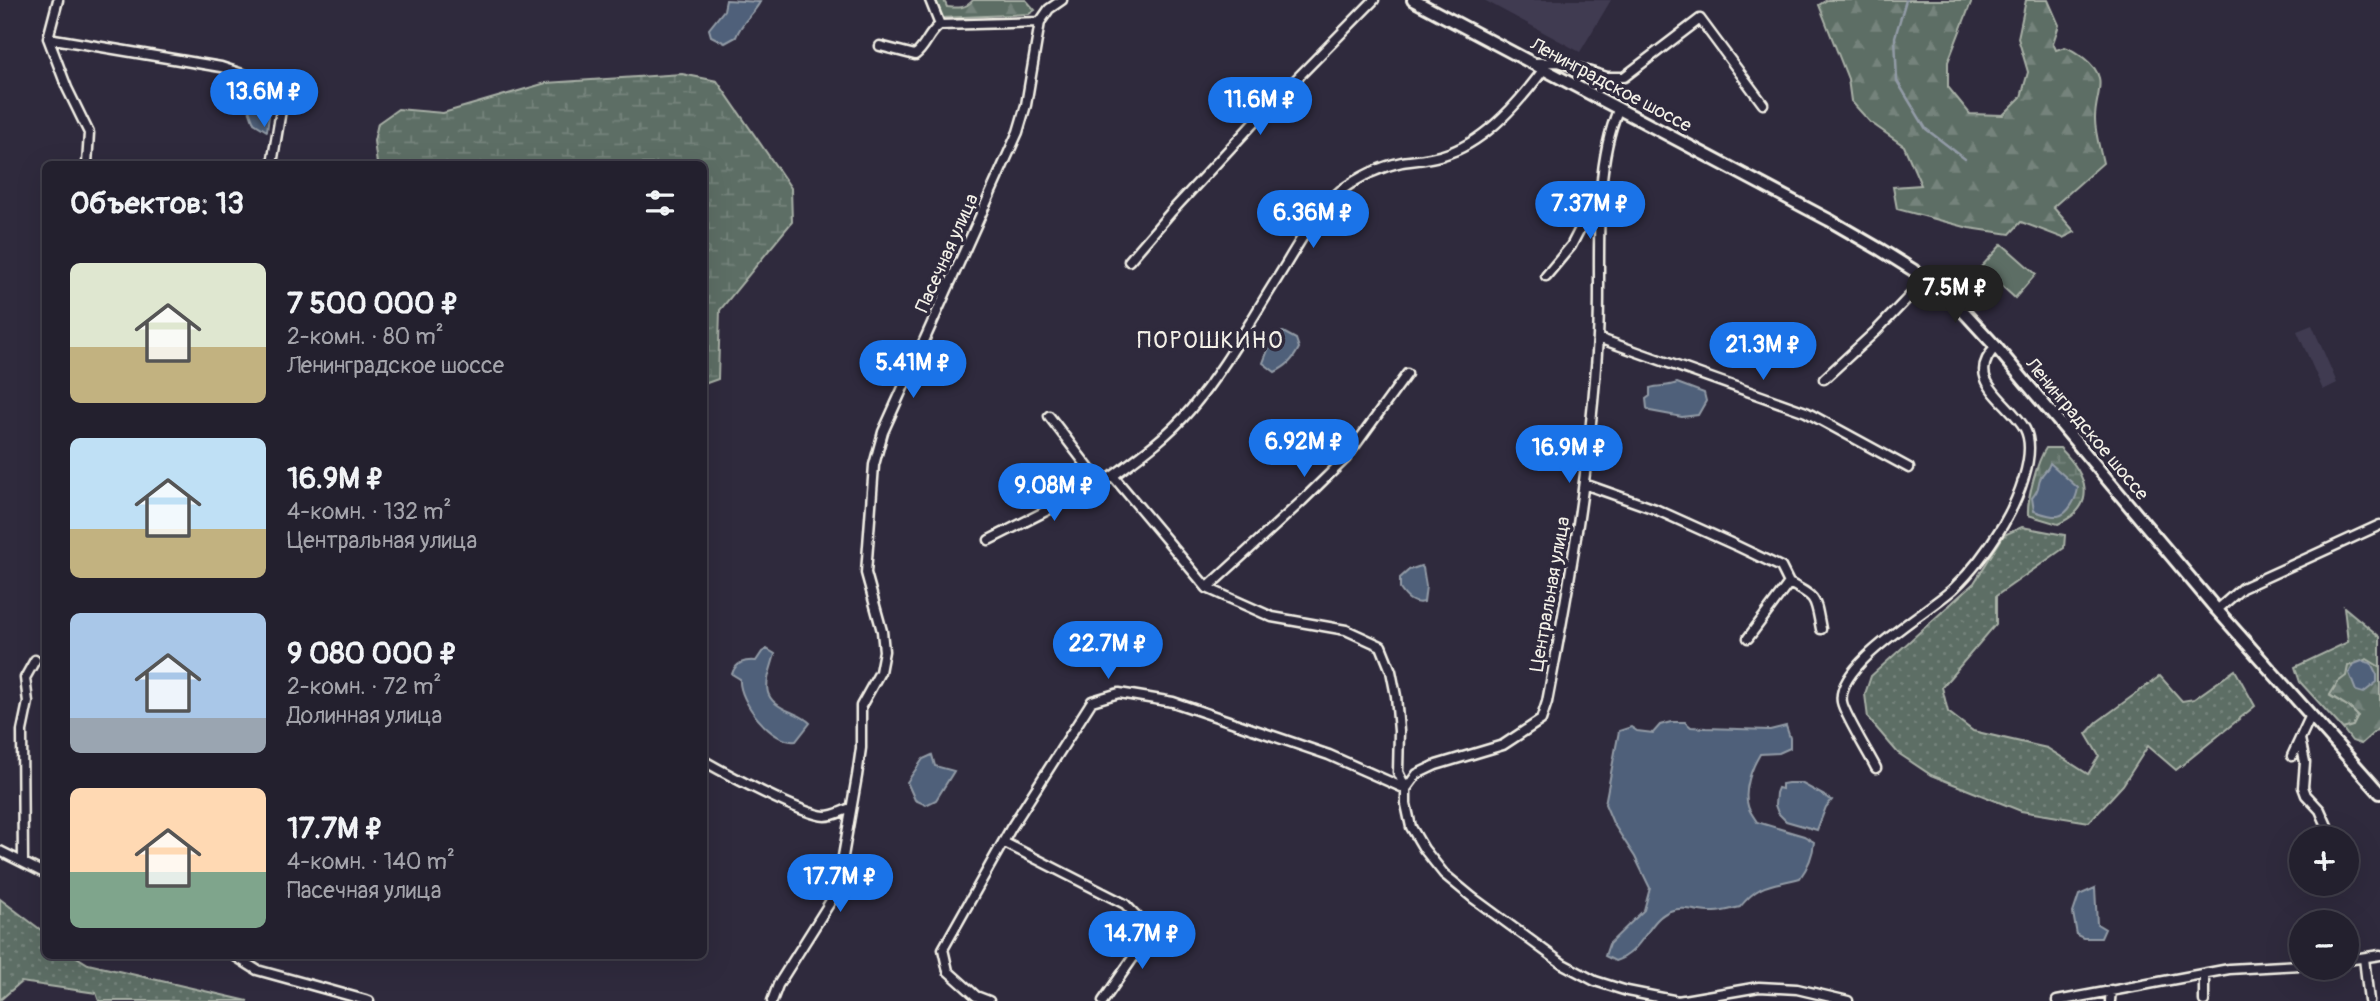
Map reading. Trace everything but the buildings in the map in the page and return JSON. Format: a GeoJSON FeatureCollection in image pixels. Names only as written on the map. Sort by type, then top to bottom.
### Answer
{"type":"FeatureCollection","features":[{"type":"Feature","properties":{"kind":"main road","name":"Ленинградское шоссе"},"geometry":{"type":"LineString","coordinates":[[1413,0],[1829,220],[1925,280],[1963,311],[2217,610],[2380,793]]}},
{"type":"Feature","properties":{"kind":"street"},"geometry":{"type":"LineString","coordinates":[[58,0],[48,38],[67,88],[89,133],[87,161]]}},
{"type":"Feature","properties":{"kind":"street"},"geometry":{"type":"LineString","coordinates":[[930,0],[940,25]]}},
{"type":"Feature","properties":{"kind":"street"},"geometry":{"type":"LineString","coordinates":[[880,46],[915,55],[922,50],[932,32],[940,25],[1040,22],[1049,9],[1062,0]]}},
{"type":"Feature","properties":{"kind":"street"},"geometry":{"type":"LineString","coordinates":[[1129,261],[1261,115],[1374,0]]}},
{"type":"Feature","properties":{"kind":"street"},"geometry":{"type":"LineString","coordinates":[[989,540],[1109,479],[1150,449],[1189,411],[1220,370],[1309,229],[1331,199],[1374,170],[1448,153],[1467,145],[1495,123],[1530,88],[1539,66],[1558,62],[1607,77],[1624,77],[1700,19],[1763,104]]}},
{"type":"Feature","properties":{"kind":"street","name":"Пасечная улица"},"geometry":{"type":"LineString","coordinates":[[772,1001],[788,968],[837,891],[860,748],[861,706],[880,672],[884,651],[882,631],[866,573],[874,465],[878,449],[883,432],[1018,132],[1026,105],[1040,22]]}},
{"type":"Feature","properties":{"kind":"street"},"geometry":{"type":"LineString","coordinates":[[48,38],[221,67],[273,84],[283,99],[273,161]]}},
{"type":"Feature","properties":{"kind":"street","name":"Центральная улица"},"geometry":{"type":"LineString","coordinates":[[1406,789],[1418,774],[1503,745],[1541,720],[1547,702],[1584,484],[1598,338],[1602,186],[1610,129],[1618,110]]}},
{"type":"Feature","properties":{"kind":"street"},"geometry":{"type":"LineString","coordinates":[[1546,276],[1571,246],[1602,186]]}},
{"type":"Feature","properties":{"kind":"street"},"geometry":{"type":"LineString","coordinates":[[1824,379],[1877,330],[1925,280]]}},
{"type":"Feature","properties":{"kind":"street"},"geometry":{"type":"LineString","coordinates":[[1598,338],[1806,412],[1909,468]]}},
{"type":"Feature","properties":{"kind":"street"},"geometry":{"type":"LineString","coordinates":[[1876,768],[1842,702],[1845,682],[1892,633],[1952,590],[1977,565],[2005,522],[2019,494],[2028,456],[2028,441],[2025,429],[1987,384],[1983,364],[1996,347]]}},
{"type":"Feature","properties":{"kind":"street"},"geometry":{"type":"LineString","coordinates":[[1207,588],[1346,458],[1407,374]]}},
{"type":"Feature","properties":{"kind":"street"},"geometry":{"type":"LineString","coordinates":[[1049,416],[1094,475],[1109,479],[1207,588],[1272,617],[1346,630],[1381,646],[1391,671],[1396,696],[1398,772],[1406,789],[1411,827],[1444,874],[1563,964],[1595,981],[1627,991],[1678,1001],[1759,987],[1797,989],[1848,1001]]}},
{"type":"Feature","properties":{"kind":"street"},"geometry":{"type":"LineString","coordinates":[[1584,484],[1655,509],[1781,567],[1789,583],[1811,594],[1821,629]]}},
{"type":"Feature","properties":{"kind":"street"},"geometry":{"type":"LineString","coordinates":[[2217,610],[2242,588],[2380,525]]}},
{"type":"Feature","properties":{"kind":"street"},"geometry":{"type":"LineString","coordinates":[[1748,638],[1789,583]]}},
{"type":"Feature","properties":{"kind":"street"},"geometry":{"type":"LineString","coordinates":[[23,862],[22,731],[28,702],[25,678],[35,660]]}},
{"type":"Feature","properties":{"kind":"street"},"geometry":{"type":"LineString","coordinates":[[989,1001],[976,996],[948,971],[943,949],[1003,842],[1092,701],[1119,693],[1173,702],[1329,755],[1406,789]]}},
{"type":"Feature","properties":{"kind":"street"},"geometry":{"type":"LineString","coordinates":[[2292,756],[2311,715]]}},
{"type":"Feature","properties":{"kind":"street"},"geometry":{"type":"LineString","coordinates":[[2300,739],[2305,762],[2305,795],[2320,810],[2327,826]]}},
{"type":"Feature","properties":{"kind":"street"},"geometry":{"type":"LineString","coordinates":[[707,763],[801,810],[823,816],[851,808]]}},
{"type":"Feature","properties":{"kind":"street"},"geometry":{"type":"LineString","coordinates":[[1003,842],[1125,904],[1146,926],[1144,942],[1103,1001]]}},
{"type":"Feature","properties":{"kind":"street"},"geometry":{"type":"LineString","coordinates":[[0,851],[42,872]]}},
{"type":"Feature","properties":{"kind":"street"},"geometry":{"type":"LineString","coordinates":[[2359,959],[2380,955]]}},
{"type":"Feature","properties":{"kind":"street"},"geometry":{"type":"LineString","coordinates":[[2364,958],[2369,1001]]}},
{"type":"Feature","properties":{"kind":"street"},"geometry":{"type":"LineString","coordinates":[[240,959],[257,970],[369,1001]]}},
{"type":"Feature","properties":{"kind":"street"},"geometry":{"type":"LineString","coordinates":[[2057,1001],[2229,969],[2289,966]]}},
{"type":"Feature","properties":{"kind":"street"},"geometry":{"type":"LineString","coordinates":[[2204,974],[2204,1001]]}},
{"type":"Feature","properties":{"kind":"street"},"geometry":{"type":"LineString","coordinates":[[2110,1001],[2111,990]]}},
{"type":"Feature","properties":{"kind":"shaded area"},"geometry":{"type":"Polygon","coordinates":[[[1484,0],[1611,0],[1580,52],[1484,0]]]}},
{"type":"Feature","properties":{"kind":"shaded area"},"geometry":{"type":"Polygon","coordinates":[[[2312,325],[2337,383],[2323,390],[2297,331],[2312,325]]]}},
{"type":"Feature","properties":{"kind":"green space"},"geometry":{"type":"Polygon","coordinates":[[[933,0],[944,0],[947,7],[958,8],[973,0],[1026,0],[1035,10],[1029,14],[941,18],[933,0]]]}},
{"type":"Feature","properties":{"kind":"green space"},"geometry":{"type":"Polygon","coordinates":[[[1827,0],[1972,0],[1948,62],[1948,87],[1970,114],[2003,115],[2021,97],[2028,72],[2018,38],[2026,0],[2048,0],[2059,25],[2053,43],[2056,50],[2065,47],[2084,58],[2097,73],[2100,86],[2095,124],[2103,163],[2053,207],[2075,232],[2063,238],[2021,222],[2010,234],[1969,228],[1897,209],[1893,187],[1921,185],[1904,146],[1870,122],[1851,101],[1848,79],[1819,5],[1827,0]]]}},
{"type":"Feature","properties":{"kind":"green space"},"geometry":{"type":"Polygon","coordinates":[[[682,74],[717,81],[791,188],[792,222],[720,310],[718,379],[707,383],[707,161],[377,161],[374,141],[378,123],[398,109],[443,113],[546,83],[682,74]]]}},
{"type":"Feature","properties":{"kind":"green space"},"geometry":{"type":"Polygon","coordinates":[[[2002,244],[2036,274],[2015,298],[1981,267],[2002,244]]]}},
{"type":"Feature","properties":{"kind":"green space"},"geometry":{"type":"Polygon","coordinates":[[[2046,448],[2060,448],[2077,468],[2084,489],[2080,508],[2058,524],[2028,515],[2033,480],[2046,448]]]}},
{"type":"Feature","properties":{"kind":"green space"},"geometry":{"type":"Polygon","coordinates":[[[2022,527],[2065,535],[2064,548],[1996,596],[1996,624],[1942,687],[1948,712],[1973,731],[2047,748],[2088,774],[2099,756],[2086,734],[2097,722],[2160,676],[2182,701],[2194,699],[2235,670],[2255,706],[2176,770],[2148,746],[2123,785],[2089,822],[2021,811],[1931,775],[1898,753],[1868,718],[1865,694],[1871,676],[1974,583],[2004,535],[2022,527]]]}},
{"type":"Feature","properties":{"kind":"green space"},"geometry":{"type":"Polygon","coordinates":[[[2344,607],[2380,637],[2380,667],[2346,678],[2330,696],[2358,716],[2353,726],[2343,729],[2300,682],[2295,667],[2348,642],[2344,607]]]}},
{"type":"Feature","properties":{"kind":"green space"},"geometry":{"type":"Polygon","coordinates":[[[2367,659],[2380,667],[2380,727],[2361,744],[2352,741],[2343,729],[2353,726],[2358,716],[2330,695],[2338,682],[2346,676],[2348,666],[2367,659]]]}},
{"type":"Feature","properties":{"kind":"green space"},"geometry":{"type":"Polygon","coordinates":[[[0,899],[42,931],[42,959],[80,959],[88,964],[248,1001],[99,1001],[96,993],[21,982],[0,1000],[0,899]]]}},
{"type":"Feature","properties":{"kind":"water"},"geometry":{"type":"Polygon","coordinates":[[[726,0],[760,2],[736,37],[725,43],[711,36],[709,29],[724,10],[726,0]]]}},
{"type":"Feature","properties":{"kind":"water"},"geometry":{"type":"Polygon","coordinates":[[[252,103],[270,108],[267,131],[254,123],[249,109],[252,103]]]}},
{"type":"Feature","properties":{"kind":"water"},"geometry":{"type":"Polygon","coordinates":[[[1283,332],[1296,339],[1299,348],[1289,362],[1275,372],[1263,363],[1274,334],[1283,332]]]}},
{"type":"Feature","properties":{"kind":"water"},"geometry":{"type":"Polygon","coordinates":[[[1677,383],[1704,393],[1706,401],[1698,415],[1682,417],[1650,411],[1647,408],[1646,399],[1650,396],[1650,388],[1677,383]]]}},
{"type":"Feature","properties":{"kind":"water"},"geometry":{"type":"Polygon","coordinates":[[[2050,463],[2078,488],[2069,509],[2058,516],[2034,511],[2032,498],[2050,463]]]}},
{"type":"Feature","properties":{"kind":"water"},"geometry":{"type":"Polygon","coordinates":[[[1421,566],[1426,586],[1424,602],[1413,602],[1400,589],[1400,578],[1409,570],[1421,566]]]}},
{"type":"Feature","properties":{"kind":"water"},"geometry":{"type":"Polygon","coordinates":[[[767,649],[775,654],[768,681],[769,695],[780,707],[810,723],[796,741],[777,736],[767,729],[745,698],[740,679],[732,674],[738,664],[756,661],[767,649]]]}},
{"type":"Feature","properties":{"kind":"water"},"geometry":{"type":"Polygon","coordinates":[[[2362,661],[2371,663],[2377,675],[2377,682],[2363,693],[2356,691],[2349,673],[2354,664],[2362,661]]]}},
{"type":"Feature","properties":{"kind":"water"},"geometry":{"type":"Polygon","coordinates":[[[1685,722],[1691,727],[1706,728],[1770,730],[1786,726],[1790,748],[1779,753],[1760,754],[1747,786],[1748,806],[1757,822],[1804,836],[1814,842],[1813,852],[1800,878],[1760,889],[1740,907],[1714,912],[1681,909],[1662,915],[1632,951],[1615,961],[1605,956],[1609,944],[1644,910],[1650,888],[1605,804],[1619,731],[1631,727],[1637,731],[1653,733],[1660,725],[1685,722]]]}},
{"type":"Feature","properties":{"kind":"water"},"geometry":{"type":"Polygon","coordinates":[[[932,755],[935,766],[954,771],[936,800],[926,805],[915,800],[907,782],[923,759],[932,755]]]}},
{"type":"Feature","properties":{"kind":"water"},"geometry":{"type":"Polygon","coordinates":[[[1801,783],[1832,800],[1826,807],[1817,830],[1786,821],[1778,813],[1775,805],[1776,793],[1778,788],[1782,789],[1782,784],[1801,783]]]}},
{"type":"Feature","properties":{"kind":"water"},"geometry":{"type":"Polygon","coordinates":[[[2095,888],[2097,924],[2105,929],[2101,938],[2083,938],[2077,935],[2073,913],[2079,895],[2095,888]]]}},
{"type":"Feature","properties":{"kind":"waterway"},"geometry":{"type":"LineString","coordinates":[[1906,0],[1895,37],[1897,81],[1926,129],[1965,159]]}},
{"type":"Feature","properties":{"kind":"district","name":"ПОРОШКИНО"},"geometry":{"type":"Point","coordinates":[1211,340]}}]}
